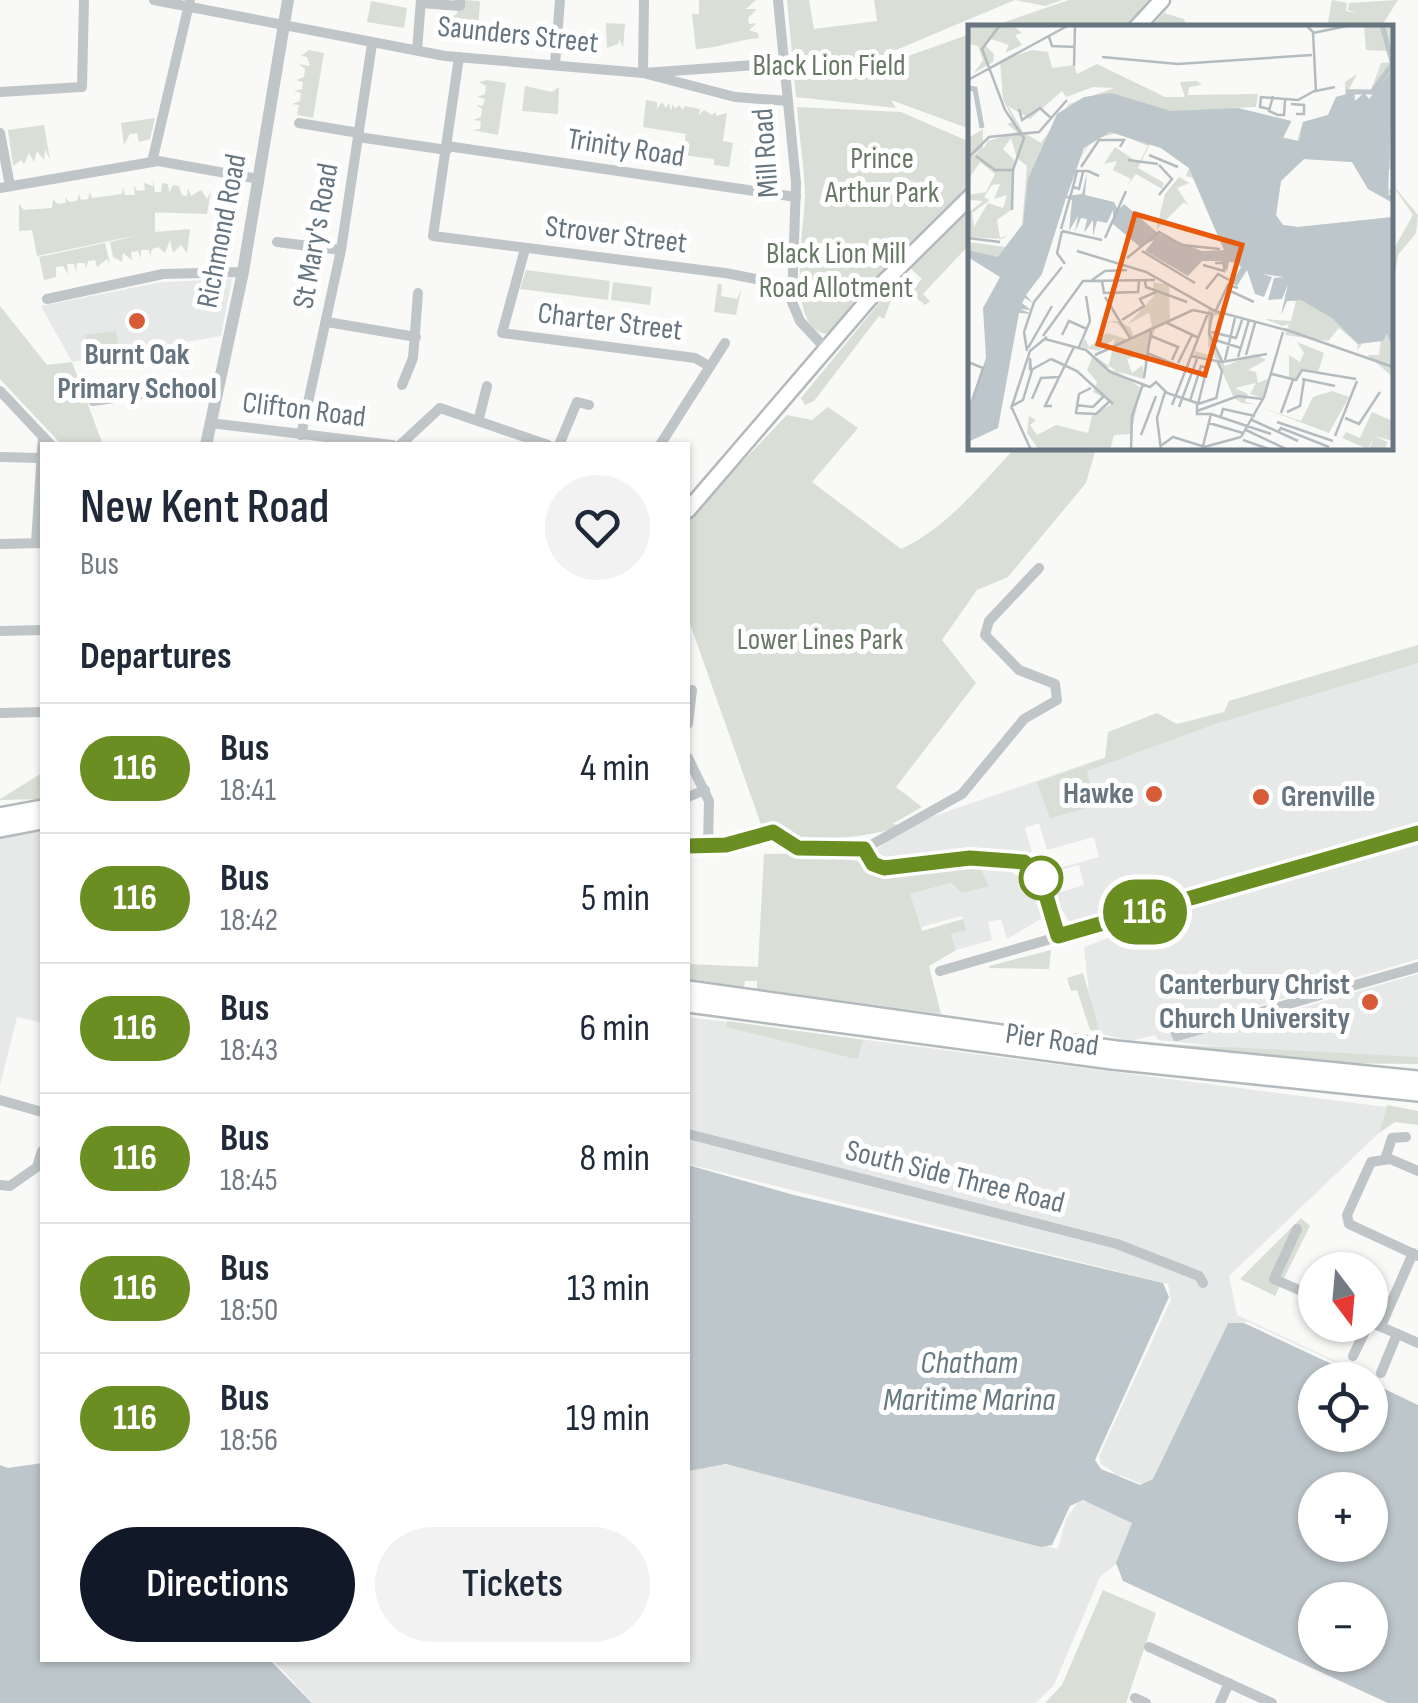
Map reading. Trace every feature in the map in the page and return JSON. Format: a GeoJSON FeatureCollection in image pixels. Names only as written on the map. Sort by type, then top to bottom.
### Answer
{"type":"FeatureCollection","features":[{"type":"Feature","properties":{"kind":"main road"},"geometry":{"type":"LineString","coordinates":[[1139,25],[1162,0]]}},
{"type":"Feature","properties":{"kind":"main road"},"geometry":{"type":"LineString","coordinates":[[690,506],[882,284],[968,198]]}},
{"type":"Feature","properties":{"kind":"main road"},"geometry":{"type":"LineString","coordinates":[[0,816],[40,808]]}},
{"type":"Feature","properties":{"kind":"main road"},"geometry":{"type":"LineString","coordinates":[[0,829],[40,821]]}},
{"type":"Feature","properties":{"kind":"main road","name":"Pier Road"},"geometry":{"type":"LineString","coordinates":[[690,990],[1116,1049],[1418,1080]]}},
{"type":"Feature","properties":{"kind":"main road","name":"Pier Road"},"geometry":{"type":"LineString","coordinates":[[690,1004],[1112,1061],[1418,1093]]}},
{"type":"Feature","properties":{"kind":"main road"},"geometry":{"type":"LineString","coordinates":[[1309,1069],[1418,1069]]}},
{"type":"Feature","properties":{"kind":"main road"},"geometry":{"type":"LineString","coordinates":[[1374,1088],[1418,1102]]}},
{"type":"Feature","properties":{"kind":"street"},"geometry":{"type":"LineString","coordinates":[[0,92],[82,87],[84,0]]}},
{"type":"Feature","properties":{"kind":"street","name":"Saunders Street"},"geometry":{"type":"LineString","coordinates":[[154,0],[190,4],[372,44],[458,57],[643,73],[734,96],[788,101]]}},
{"type":"Feature","properties":{"kind":"street","name":"Richmond Road"},"geometry":{"type":"LineString","coordinates":[[207,442],[243,272],[288,0]]}},
{"type":"Feature","properties":{"kind":"street"},"geometry":{"type":"LineString","coordinates":[[417,50],[421,1],[460,6],[460,0]]}},
{"type":"Feature","properties":{"kind":"street"},"geometry":{"type":"LineString","coordinates":[[555,64],[560,0]]}},
{"type":"Feature","properties":{"kind":"street"},"geometry":{"type":"LineString","coordinates":[[643,73],[644,0]]}},
{"type":"Feature","properties":{"kind":"street","name":"Mill Road"},"geometry":{"type":"LineString","coordinates":[[778,0],[796,197],[791,286],[800,321],[827,350]]}},
{"type":"Feature","properties":{"kind":"street"},"geometry":{"type":"LineString","coordinates":[[152,162],[190,4]]}},
{"type":"Feature","properties":{"kind":"street","name":"St Mary's Road"},"geometry":{"type":"LineString","coordinates":[[301,435],[341,250],[372,44]]}},
{"type":"Feature","properties":{"kind":"street"},"geometry":{"type":"LineString","coordinates":[[447,148],[458,57]]}},
{"type":"Feature","properties":{"kind":"street","name":"Saunders Street"},"geometry":{"type":"LineString","coordinates":[[643,73],[783,63]]}},
{"type":"Feature","properties":{"kind":"street","name":"Trinity Road"},"geometry":{"type":"LineString","coordinates":[[299,123],[359,135],[796,197]]}},
{"type":"Feature","properties":{"kind":"street"},"geometry":{"type":"LineString","coordinates":[[0,133],[5,187],[152,162],[259,178]]}},
{"type":"Feature","properties":{"kind":"street","name":"Strover Street"},"geometry":{"type":"LineString","coordinates":[[447,148],[433,236],[724,273],[791,286]]}},
{"type":"Feature","properties":{"kind":"street"},"geometry":{"type":"LineString","coordinates":[[277,242],[341,250]]}},
{"type":"Feature","properties":{"kind":"street","name":"Charter Street"},"geometry":{"type":"LineString","coordinates":[[525,249],[502,334],[696,358],[709,366]]}},
{"type":"Feature","properties":{"kind":"street"},"geometry":{"type":"LineString","coordinates":[[46,299],[163,274],[243,272]]}},
{"type":"Feature","properties":{"kind":"street"},"geometry":{"type":"LineString","coordinates":[[402,385],[416,337],[418,294]]}},
{"type":"Feature","properties":{"kind":"street"},"geometry":{"type":"LineString","coordinates":[[327,322],[416,337]]}},
{"type":"Feature","properties":{"kind":"street"},"geometry":{"type":"LineString","coordinates":[[662,442],[725,344]]}},
{"type":"Feature","properties":{"kind":"street"},"geometry":{"type":"LineString","coordinates":[[487,386],[479,418],[540,442]]}},
{"type":"Feature","properties":{"kind":"street"},"geometry":{"type":"LineString","coordinates":[[92,401],[182,388],[215,395]]}},
{"type":"Feature","properties":{"kind":"street"},"geometry":{"type":"LineString","coordinates":[[0,391],[47,440]]}},
{"type":"Feature","properties":{"kind":"street"},"geometry":{"type":"LineString","coordinates":[[561,442],[577,402],[590,405]]}},
{"type":"Feature","properties":{"kind":"street","name":"Clifton Road"},"geometry":{"type":"LineString","coordinates":[[403,442],[439,408],[479,418]]}},
{"type":"Feature","properties":{"kind":"street","name":"Clifton Road"},"geometry":{"type":"LineString","coordinates":[[210,424],[365,442]]}},
{"type":"Feature","properties":{"kind":"street"},"geometry":{"type":"LineString","coordinates":[[0,457],[40,459],[39,543],[0,544]]}},
{"type":"Feature","properties":{"kind":"street"},"geometry":{"type":"LineString","coordinates":[[690,846],[773,832],[798,848],[864,849],[962,794],[1024,719],[1057,700],[1055,684],[1019,670],[985,635],[989,621],[1039,568]]}},
{"type":"Feature","properties":{"kind":"street"},"geometry":{"type":"LineString","coordinates":[[0,631],[40,630]]}},
{"type":"Feature","properties":{"kind":"street"},"geometry":{"type":"LineString","coordinates":[[690,707],[692,690]]}},
{"type":"Feature","properties":{"kind":"street"},"geometry":{"type":"LineString","coordinates":[[0,712],[40,712]]}},
{"type":"Feature","properties":{"kind":"street"},"geometry":{"type":"LineString","coordinates":[[690,762],[710,808],[708,846]]}},
{"type":"Feature","properties":{"kind":"street"},"geometry":{"type":"LineString","coordinates":[[690,796],[705,790]]}},
{"type":"Feature","properties":{"kind":"street"},"geometry":{"type":"LineString","coordinates":[[940,971],[1418,833]]}},
{"type":"Feature","properties":{"kind":"street"},"geometry":{"type":"LineString","coordinates":[[864,849],[873,864],[884,868],[945,858],[1024,862],[1040,875],[1058,936]]}},
{"type":"Feature","properties":{"kind":"street"},"geometry":{"type":"LineString","coordinates":[[1170,1016],[1171,1038],[1418,967]]}},
{"type":"Feature","properties":{"kind":"street"},"geometry":{"type":"LineString","coordinates":[[0,1100],[40,1111]]}},
{"type":"Feature","properties":{"kind":"street","name":"South Side Three Road"},"geometry":{"type":"LineString","coordinates":[[690,1135],[1117,1244],[1199,1276],[1204,1283]]}},
{"type":"Feature","properties":{"kind":"street"},"geometry":{"type":"LineString","coordinates":[[1385,1159],[1392,1138],[1406,1136]]}},
{"type":"Feature","properties":{"kind":"street"},"geometry":{"type":"LineString","coordinates":[[0,1185],[10,1186],[34,1171],[40,1156]]}},
{"type":"Feature","properties":{"kind":"street"},"geometry":{"type":"LineString","coordinates":[[1388,1300],[1417,1255],[1349,1224],[1347,1215],[1371,1162],[1385,1159],[1418,1171]]}},
{"type":"Feature","properties":{"kind":"street"},"geometry":{"type":"LineString","coordinates":[[1297,1229],[1274,1278],[1298,1289]]}},
{"type":"Feature","properties":{"kind":"street"},"geometry":{"type":"LineString","coordinates":[[1388,1330],[1418,1343]]}},
{"type":"Feature","properties":{"kind":"street"},"geometry":{"type":"LineString","coordinates":[[1386,1362],[1397,1334]]}},
{"type":"Feature","properties":{"kind":"street"},"geometry":{"type":"LineString","coordinates":[[1352,1356],[1361,1342]]}},
{"type":"Feature","properties":{"kind":"street"},"geometry":{"type":"LineString","coordinates":[[1148,1647],[1272,1703]]}},
{"type":"Feature","properties":{"kind":"street"},"geometry":{"type":"LineString","coordinates":[[1220,1703],[1229,1683]]}},
{"type":"Feature","properties":{"kind":"shaded area","name":"Burnt Oak Primary School"},"geometry":{"type":"Polygon","coordinates":[[[232,279],[221,336],[72,362],[41,306],[162,282],[232,279]]]}},
{"type":"Feature","properties":{"kind":"shaded area"},"geometry":{"type":"Polygon","coordinates":[[[1418,658],[1418,959],[1248,1009],[1255,1021],[1418,974],[1418,1057],[1302,1055],[1158,1040],[1155,1035],[1131,1041],[1093,1032],[1084,947],[1129,930],[1126,925],[1079,937],[1057,902],[1056,887],[1058,884],[1061,892],[1084,885],[1079,865],[1050,873],[1049,867],[1056,869],[1099,857],[1094,837],[1047,850],[1039,823],[1025,828],[1032,852],[1027,854],[959,851],[889,860],[875,851],[905,826],[1272,700],[1418,658]]]}},
{"type":"Feature","properties":{"kind":"shaded area"},"geometry":{"type":"Polygon","coordinates":[[[40,831],[40,1023],[17,1017],[0,1085],[0,838],[40,831]]]}},
{"type":"Feature","properties":{"kind":"shaded area"},"geometry":{"type":"Polygon","coordinates":[[[979,865],[1004,868],[1040,888],[1044,917],[1007,939],[1001,919],[988,922],[992,940],[956,950],[951,934],[965,929],[962,916],[921,927],[909,894],[952,883],[989,885],[979,865]]]}},
{"type":"Feature","properties":{"kind":"shaded area"},"geometry":{"type":"Polygon","coordinates":[[[690,1017],[1386,1107],[1379,1133],[1229,1276],[1237,1315],[1338,1362],[1248,1322],[1227,1324],[1151,1488],[1120,1475],[1106,1505],[1127,1515],[1133,1527],[1116,1564],[1100,1577],[1054,1685],[1036,1703],[313,1703],[275,1662],[690,1662],[690,1470],[708,1465],[730,1465],[1058,1549],[1066,1519],[1079,1501],[1100,1502],[1114,1472],[1101,1464],[1099,1456],[1171,1300],[1168,1284],[690,1164],[690,1017]]]}},
{"type":"Feature","properties":{"kind":"green space"},"geometry":{"type":"Polygon","coordinates":[[[463,0],[480,1],[478,31],[467,26],[466,36],[464,32],[458,35],[459,28],[450,27],[451,16],[456,15],[463,0]]]}},
{"type":"Feature","properties":{"kind":"green space"},"geometry":{"type":"Polygon","coordinates":[[[699,0],[756,0],[746,9],[757,9],[748,18],[749,24],[757,23],[749,30],[758,33],[759,38],[696,49],[692,14],[699,14],[699,0]]]}},
{"type":"Feature","properties":{"kind":"green space","name":"Black Lion Field"},"geometry":{"type":"Polygon","coordinates":[[[787,0],[809,0],[814,29],[877,21],[874,0],[1015,0],[865,63],[866,71],[968,35],[968,128],[891,100],[896,108],[796,97],[787,0]]]}},
{"type":"Feature","properties":{"kind":"green space"},"geometry":{"type":"Polygon","coordinates":[[[1015,0],[1062,0],[1045,6],[1015,0]]]}},
{"type":"Feature","properties":{"kind":"green space"},"geometry":{"type":"Polygon","coordinates":[[[1069,0],[1151,0],[1128,25],[996,25],[1069,0]]]}},
{"type":"Feature","properties":{"kind":"green space"},"geometry":{"type":"Polygon","coordinates":[[[1332,0],[1347,3],[1346,11],[1356,13],[1348,10],[1349,3],[1398,0],[1382,25],[1327,25],[1332,0]]]}},
{"type":"Feature","properties":{"kind":"green space"},"geometry":{"type":"Polygon","coordinates":[[[371,1],[407,8],[404,28],[367,22],[371,1]]]}},
{"type":"Feature","properties":{"kind":"green space"},"geometry":{"type":"Polygon","coordinates":[[[1164,13],[1184,19],[1186,25],[1152,25],[1164,13]]]}},
{"type":"Feature","properties":{"kind":"green space"},"geometry":{"type":"Polygon","coordinates":[[[606,23],[625,24],[623,47],[619,39],[618,44],[607,48],[606,23]]]}},
{"type":"Feature","properties":{"kind":"green space"},"geometry":{"type":"Polygon","coordinates":[[[309,50],[324,53],[313,118],[297,115],[299,105],[292,104],[300,101],[301,93],[294,91],[302,89],[303,82],[296,80],[304,77],[305,69],[299,64],[310,66],[307,57],[301,56],[309,50]]]}},
{"type":"Feature","properties":{"kind":"green space"},"geometry":{"type":"Polygon","coordinates":[[[479,82],[506,83],[498,135],[472,130],[480,129],[481,121],[473,120],[481,117],[482,109],[476,105],[483,106],[485,99],[477,97],[485,94],[486,86],[479,82]]]}},
{"type":"Feature","properties":{"kind":"green space"},"geometry":{"type":"Polygon","coordinates":[[[525,86],[552,92],[559,87],[558,114],[522,111],[525,86]]]}},
{"type":"Feature","properties":{"kind":"green space"},"geometry":{"type":"Polygon","coordinates":[[[646,100],[657,102],[657,109],[662,102],[666,108],[669,103],[671,111],[673,104],[675,109],[679,105],[683,110],[684,106],[700,109],[699,115],[704,110],[712,115],[716,112],[716,116],[727,113],[723,141],[733,143],[729,167],[714,165],[714,159],[682,155],[686,134],[643,127],[646,100]]]}},
{"type":"Feature","properties":{"kind":"green space","name":"Prince Arthur Park"},"geometry":{"type":"Polygon","coordinates":[[[797,107],[901,112],[968,141],[968,188],[829,334],[815,329],[801,296],[805,192],[797,107]]]}},
{"type":"Feature","properties":{"kind":"green space"},"geometry":{"type":"Polygon","coordinates":[[[155,118],[150,139],[139,142],[137,133],[130,134],[124,145],[121,123],[155,118]]]}},
{"type":"Feature","properties":{"kind":"green space"},"geometry":{"type":"Polygon","coordinates":[[[44,125],[50,160],[45,149],[44,160],[37,151],[34,162],[29,153],[24,164],[21,160],[13,166],[8,130],[44,125]]]}},
{"type":"Feature","properties":{"kind":"green space"},"geometry":{"type":"Polygon","coordinates":[[[153,179],[155,192],[161,192],[162,183],[168,184],[169,193],[173,185],[179,186],[182,195],[187,196],[188,188],[191,196],[201,190],[207,199],[211,191],[207,214],[155,212],[155,232],[190,229],[187,253],[181,245],[173,253],[170,240],[165,253],[158,247],[152,249],[150,256],[149,250],[141,250],[141,258],[138,251],[131,252],[132,260],[123,253],[122,262],[113,257],[110,242],[143,234],[37,256],[32,230],[19,231],[19,204],[24,210],[52,208],[53,199],[58,204],[66,203],[65,197],[69,202],[77,201],[79,194],[81,200],[88,199],[90,192],[92,198],[122,194],[123,187],[125,195],[135,195],[134,185],[137,191],[145,190],[144,183],[153,186],[153,179]]]}},
{"type":"Feature","properties":{"kind":"green space"},"geometry":{"type":"Polygon","coordinates":[[[1393,185],[1418,215],[1416,233],[1398,255],[1393,286],[1393,250],[1413,215],[1393,185]]]}},
{"type":"Feature","properties":{"kind":"green space"},"geometry":{"type":"Polygon","coordinates":[[[968,209],[968,246],[923,294],[930,301],[925,305],[910,292],[922,279],[910,268],[968,209]]]}},
{"type":"Feature","properties":{"kind":"green space"},"geometry":{"type":"Polygon","coordinates":[[[105,243],[110,264],[107,259],[97,267],[95,260],[88,261],[86,269],[85,263],[77,263],[76,272],[74,264],[67,264],[68,274],[63,266],[56,267],[56,277],[44,280],[39,257],[105,243]]]}},
{"type":"Feature","properties":{"kind":"green space"},"geometry":{"type":"Polygon","coordinates":[[[526,270],[610,281],[608,300],[520,289],[526,270]]]}},
{"type":"Feature","properties":{"kind":"green space"},"geometry":{"type":"Polygon","coordinates":[[[613,282],[652,287],[650,305],[611,300],[613,282]]]}},
{"type":"Feature","properties":{"kind":"green space"},"geometry":{"type":"Polygon","coordinates":[[[718,283],[722,285],[721,296],[737,299],[741,290],[736,315],[714,312],[718,283]]]}},
{"type":"Feature","properties":{"kind":"green space"},"geometry":{"type":"Polygon","coordinates":[[[884,297],[891,300],[884,319],[879,316],[814,401],[805,405],[801,398],[884,297]]]}},
{"type":"Feature","properties":{"kind":"green space"},"geometry":{"type":"Polygon","coordinates":[[[0,306],[47,365],[72,362],[102,442],[59,442],[0,379],[0,306]]]}},
{"type":"Feature","properties":{"kind":"green space"},"geometry":{"type":"Polygon","coordinates":[[[116,331],[119,354],[89,359],[85,335],[116,331]]]}},
{"type":"Feature","properties":{"kind":"green space","name":"Lower Lines Park"},"geometry":{"type":"Polygon","coordinates":[[[828,407],[858,428],[812,482],[901,549],[948,517],[1013,450],[1095,450],[1086,483],[1008,577],[977,590],[942,640],[976,683],[896,787],[922,807],[892,824],[905,826],[851,837],[817,838],[763,830],[690,624],[690,516],[787,415],[812,420],[828,407]]]}},
{"type":"Feature","properties":{"kind":"green space"},"geometry":{"type":"Polygon","coordinates":[[[1418,645],[1418,663],[1215,724],[1087,771],[1094,806],[1050,818],[1037,782],[1105,758],[1108,732],[1157,713],[1177,724],[1224,712],[1229,701],[1418,645]]]}},
{"type":"Feature","properties":{"kind":"green space"},"geometry":{"type":"Polygon","coordinates":[[[40,774],[40,799],[0,799],[40,774]]]}},
{"type":"Feature","properties":{"kind":"green space"},"geometry":{"type":"Polygon","coordinates":[[[846,853],[880,876],[979,865],[989,886],[962,893],[951,883],[910,894],[922,931],[963,919],[966,930],[951,934],[956,950],[929,966],[941,1014],[757,989],[757,981],[745,981],[744,987],[690,979],[690,964],[758,967],[764,854],[846,853]]]}},
{"type":"Feature","properties":{"kind":"green space"},"geometry":{"type":"Polygon","coordinates":[[[1051,950],[1049,969],[989,968],[989,966],[1051,950]]]}},
{"type":"Feature","properties":{"kind":"green space"},"geometry":{"type":"Polygon","coordinates":[[[1083,973],[1100,1033],[1090,1030],[1077,990],[1071,991],[1067,978],[1083,973]]]}},
{"type":"Feature","properties":{"kind":"green space"},"geometry":{"type":"Polygon","coordinates":[[[727,1021],[863,1040],[858,1058],[852,1058],[726,1027],[727,1021]]]}},
{"type":"Feature","properties":{"kind":"green space"},"geometry":{"type":"Polygon","coordinates":[[[1147,1043],[1418,1057],[1418,1064],[1310,1063],[1147,1043]]]}},
{"type":"Feature","properties":{"kind":"green space"},"geometry":{"type":"Polygon","coordinates":[[[1387,1105],[1418,1111],[1418,1125],[1395,1122],[1379,1133],[1387,1105]]]}},
{"type":"Feature","properties":{"kind":"green space"},"geometry":{"type":"Polygon","coordinates":[[[1301,1218],[1310,1226],[1275,1296],[1240,1279],[1301,1218]]]}},
{"type":"Feature","properties":{"kind":"green space"},"geometry":{"type":"Polygon","coordinates":[[[1103,1590],[1156,1613],[1126,1703],[1045,1703],[1062,1685],[1103,1590]]]}},
{"type":"Feature","properties":{"kind":"water","name":"Chatham Maritime Marina"},"geometry":{"type":"Polygon","coordinates":[[[690,1166],[794,1195],[1163,1283],[1169,1297],[1095,1460],[1101,1469],[1140,1485],[1153,1479],[1228,1323],[1244,1323],[1327,1362],[1298,1362],[1298,1452],[1388,1452],[1388,1391],[1418,1405],[1418,1703],[1388,1703],[1321,1672],[1388,1672],[1388,1582],[1298,1582],[1298,1662],[1123,1581],[1116,1563],[1132,1523],[1083,1500],[1070,1506],[1052,1545],[1041,1547],[726,1464],[690,1471],[690,1166]]]}},
{"type":"Feature","properties":{"kind":"water"},"geometry":{"type":"Polygon","coordinates":[[[40,1463],[40,1662],[272,1662],[312,1703],[0,1703],[0,1465],[8,1468],[40,1463]]]}},
{"type":"Feature","properties":{"kind":"bus line","name":"116"},"geometry":{"type":"LineString","coordinates":[[690,846],[738,843],[773,832],[788,844],[808,850],[864,849],[873,864],[884,868],[945,858],[1024,862],[1040,875],[1058,936],[1418,833]]}},
{"type":"Feature","properties":{"kind":"place","name":"Burnt Oak Primary School"},"geometry":{"type":"Point","coordinates":[137,321]}},
{"type":"Feature","properties":{"kind":"place","name":"Hawke"},"geometry":{"type":"Point","coordinates":[1154,794]}},
{"type":"Feature","properties":{"kind":"place","name":"Grenville"},"geometry":{"type":"Point","coordinates":[1261,797]}},
{"type":"Feature","properties":{"kind":"place","name":"Canterbury Christ Church University"},"geometry":{"type":"Point","coordinates":[1370,1002]}},
{"type":"Feature","properties":{"kind":"park label","name":"Black Lion Mill Road Allotment"},"geometry":{"type":"Point","coordinates":[836,271]}}]}
